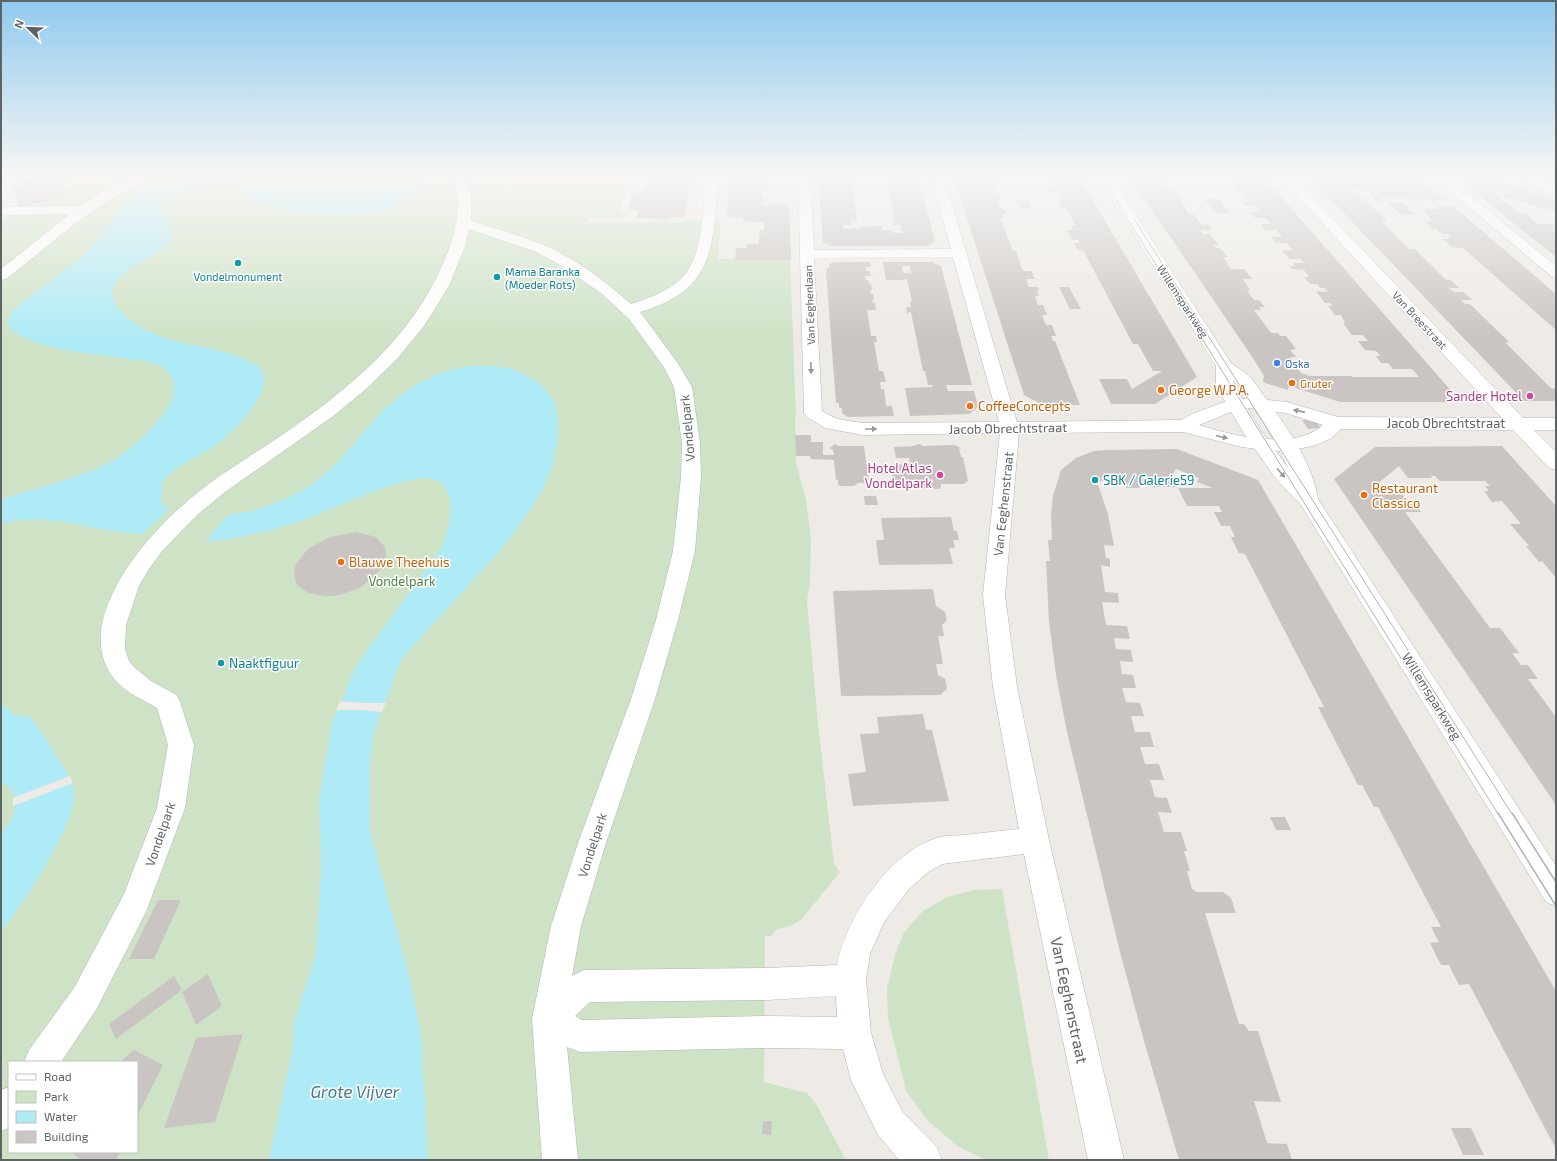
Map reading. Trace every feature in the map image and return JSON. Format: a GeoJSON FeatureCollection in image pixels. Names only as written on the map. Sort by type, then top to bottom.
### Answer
{"type":"FeatureCollection","features":[{"type":"Feature","properties":{"kind":"street"},"geometry":{"type":"LineString","coordinates":[[1,276],[58,229]]}},
{"type":"Feature","properties":{"kind":"street","name":"Vondelpark"},"geometry":{"type":"LineString","coordinates":[[42,1061],[85,999],[136,902],[171,808],[178,773],[181,745],[168,702],[136,683],[122,670],[113,650],[117,615],[130,584],[148,553],[200,501],[340,402],[376,371],[415,329],[440,292],[454,258],[462,229]]}},
{"type":"Feature","properties":{"kind":"street","name":"Vondelpark"},"geometry":{"type":"LineString","coordinates":[[480,229],[539,248],[562,260],[606,290],[634,316],[671,366],[684,387],[691,443],[691,477],[684,551],[668,620],[643,699],[592,843],[566,926],[548,1019],[560,1160]]}},
{"type":"Feature","properties":{"kind":"street"},"geometry":{"type":"LineString","coordinates":[[628,310],[647,305],[666,296],[682,285],[694,273],[701,260],[706,229]]}},
{"type":"Feature","properties":{"kind":"street","name":"Van Eeghenlaan"},"geometry":{"type":"LineString","coordinates":[[806,229],[813,413],[832,424]]}},
{"type":"Feature","properties":{"kind":"street","name":"Van Eeghenstraat"},"geometry":{"type":"LineString","coordinates":[[952,229],[1010,428],[994,595],[1005,687],[1035,840],[1106,1160]]}},
{"type":"Feature","properties":{"kind":"street","name":"Willemsparkweg"},"geometry":{"type":"LineString","coordinates":[[1138,229],[1225,366],[1242,378],[1299,465],[1308,500]]}},
{"type":"Feature","properties":{"kind":"street","name":"Van Breestraat"},"geometry":{"type":"LineString","coordinates":[[1335,229],[1556,464]]}},
{"type":"Feature","properties":{"kind":"street"},"geometry":{"type":"LineString","coordinates":[[1502,229],[1556,274]]}},
{"type":"Feature","properties":{"kind":"street"},"geometry":{"type":"LineString","coordinates":[[807,254],[959,253]]}},
{"type":"Feature","properties":{"kind":"street","name":"Willemsparkweg"},"geometry":{"type":"LineString","coordinates":[[1225,366],[1225,386],[1260,444],[1275,466],[1308,500],[1556,892]]}},
{"type":"Feature","properties":{"kind":"street","name":"Jacob Obrechtstraat"},"geometry":{"type":"LineString","coordinates":[[1185,426],[1194,419],[1236,404],[1277,406],[1310,414],[1336,423],[1556,424]]}},
{"type":"Feature","properties":{"kind":"street","name":"Jacob Obrechtstraat"},"geometry":{"type":"LineString","coordinates":[[832,424],[863,429],[1185,426],[1209,434],[1247,443],[1286,445],[1310,440],[1330,431],[1336,423]]}},
{"type":"Feature","properties":{"kind":"street"},"geometry":{"type":"LineString","coordinates":[[924,1160],[890,1123],[868,1080],[855,1033],[850,980],[855,952],[874,912],[899,879],[916,863],[938,851],[1035,840]]}},
{"type":"Feature","properties":{"kind":"street"},"geometry":{"type":"LineString","coordinates":[[850,980],[767,984],[584,986],[548,1019],[580,1036],[766,1032],[855,1033]]}},
{"type":"Feature","properties":{"kind":"street"},"geometry":{"type":"LineString","coordinates":[[1,1114],[8,1105]]}},
{"type":"Feature","properties":{"kind":"green space","name":"Vondelpark"},"geometry":{"type":"Polygon","coordinates":[[[1,229],[720,229],[718,259],[790,259],[796,416],[796,462],[806,500],[811,538],[810,583],[807,601],[818,724],[834,864],[840,872],[801,920],[791,926],[777,929],[771,936],[765,936],[764,1082],[807,1093],[816,1104],[846,1160],[1,1160],[1,229]]]}},
{"type":"Feature","properties":{"kind":"green space"},"geometry":{"type":"Polygon","coordinates":[[[1002,889],[1049,1160],[986,1160],[959,1147],[929,1122],[906,1091],[888,1018],[887,988],[895,955],[904,932],[923,911],[947,897],[974,890],[1002,889]]]}},
{"type":"Feature","properties":{"kind":"water"},"geometry":{"type":"Polygon","coordinates":[[[107,229],[169,229],[170,241],[157,253],[126,272],[119,278],[114,286],[112,294],[119,310],[140,327],[165,338],[217,350],[242,358],[260,368],[264,376],[264,385],[255,404],[231,433],[216,445],[169,475],[163,481],[161,503],[170,508],[143,534],[111,531],[66,522],[41,520],[15,521],[1,524],[1,500],[72,478],[99,468],[112,461],[125,453],[153,427],[162,417],[171,401],[174,390],[172,378],[165,369],[159,365],[69,351],[38,343],[25,338],[10,329],[8,323],[11,313],[15,308],[84,255],[107,229]]]}},
{"type":"Feature","properties":{"kind":"water","name":"Grote Vijver"},"geometry":{"type":"Polygon","coordinates":[[[471,366],[509,368],[522,373],[540,384],[554,401],[558,418],[558,439],[552,467],[543,489],[529,512],[499,552],[402,658],[374,731],[370,763],[370,832],[408,972],[421,1036],[428,1160],[269,1160],[293,1047],[294,1023],[316,954],[321,870],[319,799],[332,722],[350,679],[363,656],[440,550],[447,532],[451,510],[450,500],[447,491],[441,483],[432,479],[405,481],[279,528],[206,542],[221,523],[230,515],[251,511],[280,501],[294,495],[318,480],[337,463],[388,406],[409,390],[445,372],[471,366]]]}},
{"type":"Feature","properties":{"kind":"water"},"geometry":{"type":"Polygon","coordinates":[[[1,704],[14,714],[30,717],[65,770],[72,784],[74,793],[73,806],[58,843],[34,885],[1,931],[1,834],[11,820],[16,799],[12,791],[6,785],[1,784],[1,704]]]}},
{"type":"Feature","properties":{"kind":"pier"},"geometry":{"type":"Polygon","coordinates":[[[340,701],[386,703],[382,712],[336,710],[340,701]]]}},
{"type":"Feature","properties":{"kind":"pier"},"geometry":{"type":"Polygon","coordinates":[[[70,776],[73,783],[13,806],[13,798],[70,776]]]}},
{"type":"Feature","properties":{"kind":"building"},"geometry":{"type":"Polygon","coordinates":[[[764,229],[790,229],[791,260],[735,260],[736,248],[746,248],[746,244],[759,244],[759,236],[762,236],[759,234],[759,231],[764,229]]]}},
{"type":"Feature","properties":{"kind":"building"},"geometry":{"type":"Polygon","coordinates":[[[822,229],[882,229],[893,230],[894,233],[902,233],[902,229],[932,229],[935,242],[928,246],[831,246],[823,242],[822,229]]]}},
{"type":"Feature","properties":{"kind":"building"},"geometry":{"type":"Polygon","coordinates":[[[970,229],[1004,229],[1013,251],[1016,251],[1023,271],[1032,271],[1035,279],[1026,279],[1029,287],[1038,287],[1040,290],[1037,290],[1039,296],[1035,296],[1038,305],[1043,305],[1047,315],[1042,315],[1046,325],[1052,325],[1056,336],[1051,336],[1053,341],[1055,341],[1080,405],[1043,405],[1024,395],[970,229]]]}},
{"type":"Feature","properties":{"kind":"building"},"geometry":{"type":"Polygon","coordinates":[[[1110,229],[1197,377],[1155,404],[1111,404],[1099,379],[1127,379],[1132,389],[1162,371],[1153,371],[1138,344],[1133,344],[1083,250],[1078,250],[1074,243],[1080,243],[1078,240],[1072,240],[1067,230],[1110,229]]]}},
{"type":"Feature","properties":{"kind":"building"},"geometry":{"type":"Polygon","coordinates":[[[1165,229],[1211,229],[1200,230],[1203,234],[1210,234],[1219,245],[1213,245],[1216,248],[1220,248],[1228,257],[1223,257],[1231,269],[1244,269],[1252,279],[1243,279],[1250,290],[1247,290],[1254,300],[1259,300],[1265,307],[1259,307],[1261,310],[1254,310],[1271,333],[1278,333],[1280,336],[1286,336],[1296,349],[1290,350],[1296,357],[1290,357],[1301,373],[1310,376],[1419,377],[1412,369],[1393,369],[1388,363],[1381,363],[1376,356],[1381,356],[1376,351],[1365,350],[1358,341],[1368,341],[1363,335],[1352,335],[1343,323],[1345,323],[1341,315],[1335,315],[1328,306],[1332,306],[1330,303],[1325,303],[1316,291],[1328,292],[1325,288],[1320,288],[1317,284],[1310,284],[1304,277],[1309,277],[1304,270],[1292,269],[1289,266],[1295,266],[1293,263],[1304,263],[1300,259],[1289,259],[1282,250],[1293,250],[1287,243],[1276,243],[1271,237],[1282,237],[1277,230],[1264,229],[1309,229],[1461,402],[1340,402],[1289,386],[1288,390],[1265,383],[1263,381],[1264,376],[1165,229]]]}},
{"type":"Feature","properties":{"kind":"building"},"geometry":{"type":"Polygon","coordinates":[[[1359,229],[1389,229],[1409,249],[1415,249],[1446,280],[1451,280],[1459,288],[1449,288],[1454,292],[1463,292],[1472,300],[1461,300],[1465,304],[1470,304],[1509,342],[1505,342],[1551,388],[1556,389],[1556,401],[1524,401],[1359,229]]]}},
{"type":"Feature","properties":{"kind":"building"},"geometry":{"type":"Polygon","coordinates":[[[1437,229],[1480,229],[1556,294],[1556,330],[1463,248],[1451,247],[1443,239],[1450,239],[1448,237],[1451,237],[1448,234],[1442,234],[1437,229]]]}},
{"type":"Feature","properties":{"kind":"building"},"geometry":{"type":"Polygon","coordinates":[[[1521,229],[1554,229],[1556,231],[1556,257],[1521,229]]]}},
{"type":"Feature","properties":{"kind":"building"},"geometry":{"type":"Polygon","coordinates":[[[834,262],[870,262],[871,267],[866,267],[866,271],[870,271],[871,276],[865,276],[869,284],[871,284],[872,290],[870,290],[871,294],[873,294],[874,300],[872,300],[873,303],[875,303],[876,310],[867,310],[871,336],[876,336],[877,342],[874,342],[879,371],[883,371],[886,382],[880,382],[881,389],[884,389],[886,406],[892,406],[894,416],[848,417],[842,413],[842,408],[839,408],[839,403],[836,403],[826,271],[827,268],[830,268],[829,264],[834,262]]]}},
{"type":"Feature","properties":{"kind":"building"},"geometry":{"type":"Polygon","coordinates":[[[883,262],[932,262],[941,266],[972,385],[946,385],[948,391],[974,391],[978,407],[969,414],[910,416],[905,388],[933,387],[932,385],[928,385],[925,371],[923,371],[911,312],[907,313],[906,307],[911,307],[910,302],[912,302],[907,279],[886,280],[883,262]],[[902,266],[903,273],[911,273],[910,266],[902,266]]]}},
{"type":"Feature","properties":{"kind":"building"},"geometry":{"type":"Polygon","coordinates":[[[1059,287],[1069,287],[1081,309],[1070,309],[1059,287]]]}},
{"type":"Feature","properties":{"kind":"building"},"geometry":{"type":"Polygon","coordinates":[[[1302,420],[1315,420],[1321,428],[1308,429],[1302,420]]]}},
{"type":"Feature","properties":{"kind":"building"},"geometry":{"type":"Polygon","coordinates":[[[795,435],[811,435],[811,442],[823,442],[823,455],[834,455],[833,450],[830,448],[835,444],[839,446],[864,446],[869,483],[858,483],[854,486],[838,485],[834,460],[811,459],[810,456],[796,456],[795,435]]]}},
{"type":"Feature","properties":{"kind":"building"},"geometry":{"type":"Polygon","coordinates":[[[920,444],[923,446],[954,445],[961,448],[959,449],[961,457],[963,457],[968,481],[964,484],[941,484],[939,489],[894,487],[890,465],[910,464],[909,458],[896,458],[894,447],[914,446],[920,444]]]}},
{"type":"Feature","properties":{"kind":"building"},"geometry":{"type":"Polygon","coordinates":[[[1502,446],[1556,506],[1556,578],[1542,561],[1539,562],[1526,546],[1529,546],[1510,524],[1521,524],[1502,501],[1492,502],[1484,491],[1489,491],[1485,486],[1490,486],[1485,481],[1440,481],[1435,476],[1431,476],[1432,478],[1408,478],[1399,466],[1375,486],[1396,486],[1410,504],[1414,504],[1421,512],[1405,512],[1490,628],[1500,628],[1519,653],[1512,653],[1521,665],[1528,665],[1538,679],[1528,679],[1556,717],[1556,805],[1334,479],[1375,447],[1502,446]]]}},
{"type":"Feature","properties":{"kind":"building"},"geometry":{"type":"Polygon","coordinates":[[[1177,449],[1258,480],[1556,991],[1556,1149],[1469,984],[1459,985],[1449,965],[1441,965],[1430,943],[1439,942],[1431,927],[1441,927],[1378,807],[1374,807],[1362,785],[1358,785],[1318,707],[1324,707],[1245,554],[1239,553],[1231,537],[1235,537],[1230,526],[1221,526],[1214,512],[1222,512],[1219,506],[1187,506],[1178,488],[1213,488],[1197,482],[1199,478],[1176,469],[1172,475],[1178,487],[1150,487],[1147,481],[1137,482],[1140,488],[1126,488],[1123,480],[1094,481],[1094,479],[1090,479],[1093,485],[1098,485],[1108,514],[1114,546],[1104,545],[1106,558],[1110,559],[1110,567],[1101,565],[1105,592],[1118,593],[1119,603],[1102,602],[1106,625],[1127,626],[1130,639],[1114,638],[1116,649],[1131,650],[1133,662],[1120,661],[1122,674],[1133,675],[1136,688],[1122,688],[1126,702],[1140,703],[1144,716],[1131,716],[1135,732],[1150,732],[1154,747],[1140,747],[1145,764],[1159,764],[1164,780],[1150,780],[1155,797],[1167,798],[1172,813],[1158,812],[1164,832],[1181,832],[1187,851],[1184,851],[1190,871],[1187,871],[1192,889],[1196,892],[1223,892],[1231,898],[1236,913],[1205,913],[1239,1024],[1244,1024],[1249,1031],[1258,1031],[1281,1102],[1254,1101],[1267,1143],[1287,1144],[1292,1160],[1179,1160],[1120,952],[1067,732],[1056,675],[1049,621],[1046,561],[1050,561],[1048,540],[1052,540],[1051,515],[1053,496],[1061,470],[1076,458],[1094,451],[1177,449]]]}},
{"type":"Feature","properties":{"kind":"building"},"geometry":{"type":"Polygon","coordinates":[[[872,465],[884,465],[885,474],[873,474],[872,465]]]}},
{"type":"Feature","properties":{"kind":"building"},"geometry":{"type":"Polygon","coordinates":[[[864,496],[876,496],[878,505],[865,505],[864,496]]]}},
{"type":"Feature","properties":{"kind":"building"},"geometry":{"type":"Polygon","coordinates":[[[951,517],[954,531],[957,531],[959,540],[953,540],[955,548],[949,548],[953,564],[879,565],[876,540],[884,540],[881,518],[951,517]]]}},
{"type":"Feature","properties":{"kind":"building","name":"Blauwe Theehuis"},"geometry":{"type":"Polygon","coordinates":[[[356,532],[376,537],[385,547],[386,558],[384,565],[374,577],[359,588],[333,596],[308,593],[297,585],[294,573],[295,566],[308,549],[330,537],[356,532]]]}},
{"type":"Feature","properties":{"kind":"building"},"geometry":{"type":"Polygon","coordinates":[[[933,589],[936,606],[945,612],[947,620],[942,625],[944,636],[938,636],[943,664],[936,664],[938,675],[945,679],[947,689],[941,694],[942,695],[841,696],[833,591],[933,589]]]}},
{"type":"Feature","properties":{"kind":"building"},"geometry":{"type":"Polygon","coordinates":[[[923,714],[926,730],[932,730],[949,801],[853,806],[848,774],[866,772],[860,734],[879,733],[877,717],[923,714]]]}},
{"type":"Feature","properties":{"kind":"building"},"geometry":{"type":"Polygon","coordinates":[[[1270,817],[1285,817],[1291,830],[1276,830],[1270,817]]]}},
{"type":"Feature","properties":{"kind":"building"},"geometry":{"type":"Polygon","coordinates":[[[158,900],[181,900],[154,959],[129,959],[158,900]]]}},
{"type":"Feature","properties":{"kind":"building"},"geometry":{"type":"Polygon","coordinates":[[[208,974],[222,1006],[196,1025],[182,992],[208,974]]]}},
{"type":"Feature","properties":{"kind":"building"},"geometry":{"type":"Polygon","coordinates":[[[174,976],[182,990],[116,1039],[109,1024],[174,976]]]}},
{"type":"Feature","properties":{"kind":"building"},"geometry":{"type":"Polygon","coordinates":[[[243,1034],[215,1122],[164,1128],[196,1038],[243,1034]]]}},
{"type":"Feature","properties":{"kind":"building"},"geometry":{"type":"Polygon","coordinates":[[[134,1050],[163,1065],[138,1115],[138,1061],[121,1061],[134,1050]]]}},
{"type":"Feature","properties":{"kind":"building"},"geometry":{"type":"Polygon","coordinates":[[[763,1121],[772,1121],[771,1135],[762,1134],[763,1121]]]}},
{"type":"Feature","properties":{"kind":"building"},"geometry":{"type":"Polygon","coordinates":[[[1451,1128],[1471,1128],[1484,1155],[1463,1155],[1451,1128]]]}},
{"type":"Feature","properties":{"kind":"building"},"geometry":{"type":"Polygon","coordinates":[[[71,1153],[120,1153],[116,1160],[81,1160],[71,1153]]]}},
{"type":"Feature","properties":{"kind":"tram line"},"geometry":{"type":"LineString","coordinates":[[1134,229],[1498,814]]}},
{"type":"Feature","properties":{"kind":"tram line"},"geometry":{"type":"LineString","coordinates":[[1140,229],[1512,814]]}},
{"type":"Feature","properties":{"kind":"tram line"},"geometry":{"type":"LineString","coordinates":[[1498,813],[1556,906]]}},
{"type":"Feature","properties":{"kind":"tram line"},"geometry":{"type":"LineString","coordinates":[[1512,813],[1556,882]]}},
{"type":"Feature","properties":{"kind":"place","name":"Vondelmonument"},"geometry":{"type":"Point","coordinates":[238,263]}},
{"type":"Feature","properties":{"kind":"place","name":"Mama Baranka (Moeder Rots)"},"geometry":{"type":"Point","coordinates":[497,277]}},
{"type":"Feature","properties":{"kind":"place","name":"Oska"},"geometry":{"type":"Point","coordinates":[1277,363]}},
{"type":"Feature","properties":{"kind":"place","name":"Gruter"},"geometry":{"type":"Point","coordinates":[1292,383]}},
{"type":"Feature","properties":{"kind":"place","name":"George W.P.A."},"geometry":{"type":"Point","coordinates":[1161,390]}},
{"type":"Feature","properties":{"kind":"place","name":"Sander Hotel"},"geometry":{"type":"Point","coordinates":[1530,396]}},
{"type":"Feature","properties":{"kind":"place","name":"CoffeeConcepts"},"geometry":{"type":"Point","coordinates":[970,406]}},
{"type":"Feature","properties":{"kind":"place","name":"Hotel Atlas Vondelpark"},"geometry":{"type":"Point","coordinates":[940,475]}},
{"type":"Feature","properties":{"kind":"place","name":"SBK / Galerie59"},"geometry":{"type":"Point","coordinates":[1095,480]}},
{"type":"Feature","properties":{"kind":"place","name":"Restaurant Classico"},"geometry":{"type":"Point","coordinates":[1364,495]}},
{"type":"Feature","properties":{"kind":"place","name":"Blauwe Theehuis"},"geometry":{"type":"Point","coordinates":[341,562]}},
{"type":"Feature","properties":{"kind":"place","name":"Naaktfiguur"},"geometry":{"type":"Point","coordinates":[221,663]}}]}
